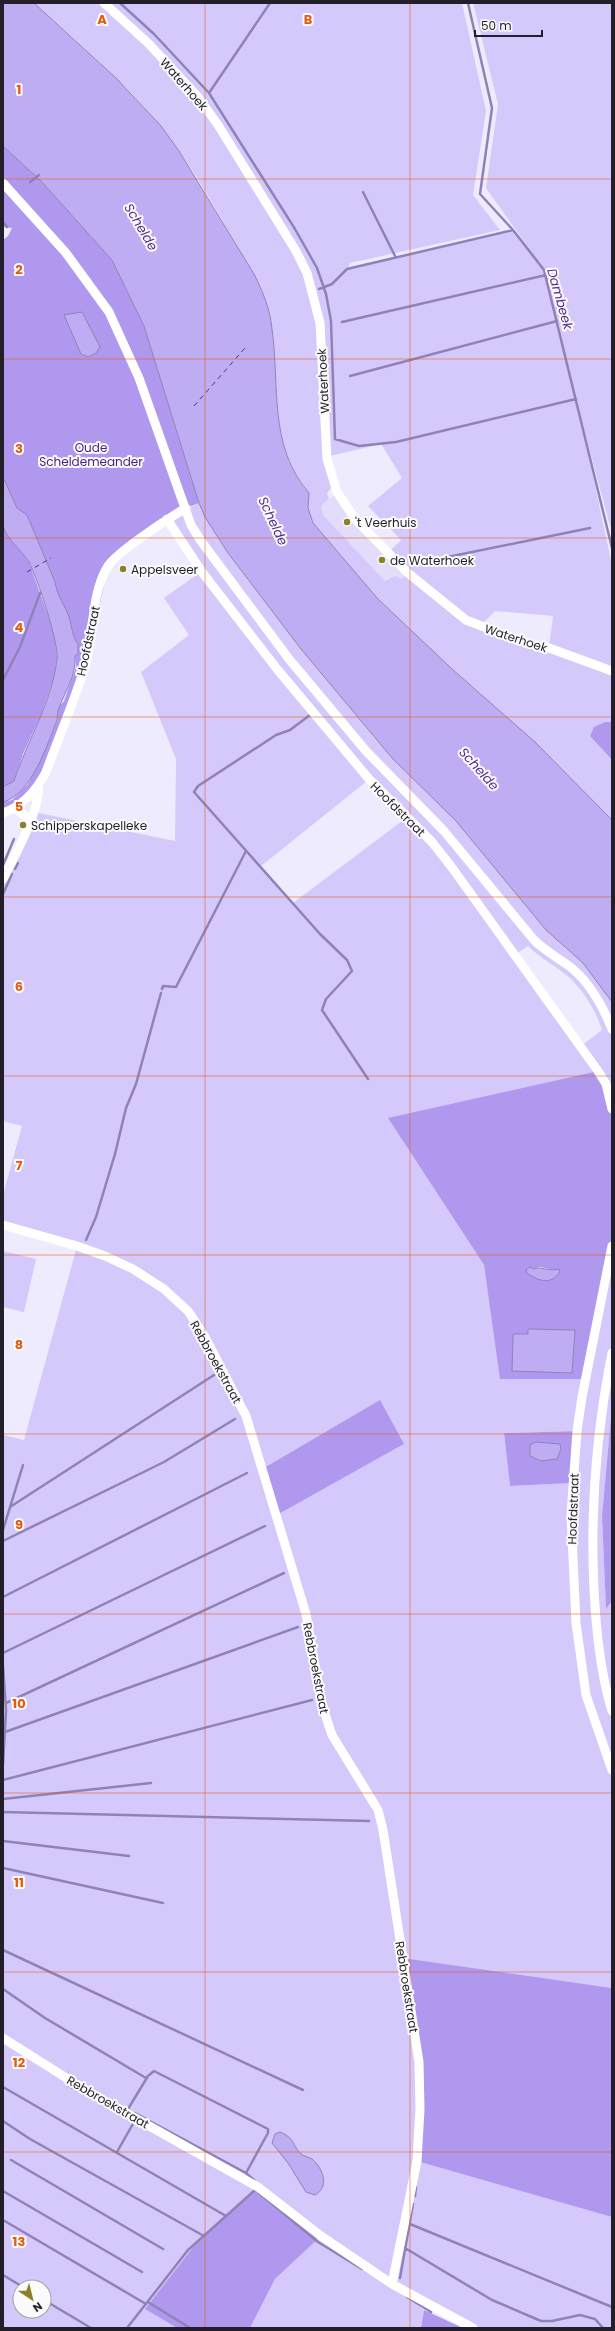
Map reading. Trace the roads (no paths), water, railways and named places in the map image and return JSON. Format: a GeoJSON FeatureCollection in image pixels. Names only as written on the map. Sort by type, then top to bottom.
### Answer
{"type":"FeatureCollection","features":[{"type":"Feature","properties":{"kind":"street","name":"Waterhoek"},"geometry":{"type":"LineString","coordinates":[[104,3],[154,49],[198,97],[222,132],[296,251],[307,273],[320,323],[327,459],[337,492],[355,519],[408,573],[466,620],[520,641],[549,648],[612,671]]}},
{"type":"Feature","properties":{"kind":"street"},"geometry":{"type":"LineString","coordinates":[[3,182],[66,253],[109,312],[139,378],[186,508]]}},
{"type":"Feature","properties":{"kind":"street","name":"Hoofdstraat"},"geometry":{"type":"LineString","coordinates":[[3,813],[15,808],[38,786],[46,772],[81,679],[90,646],[99,591],[109,564],[167,519],[186,508],[191,525],[201,541],[290,659],[381,768],[444,832],[543,950],[576,972],[605,1011],[612,1029]]}},
{"type":"Feature","properties":{"kind":"street","name":"Hoofdstraat"},"geometry":{"type":"LineString","coordinates":[[167,519],[202,572],[277,669],[369,780],[432,842],[453,869],[598,1071],[606,1084],[612,1109]]}},
{"type":"Feature","properties":{"kind":"street","name":"Hoofdstraat"},"geometry":{"type":"LineString","coordinates":[[3,879],[30,820],[39,792],[38,786]]}},
{"type":"Feature","properties":{"kind":"street"},"geometry":{"type":"LineString","coordinates":[[15,808],[30,820]]}},
{"type":"Feature","properties":{"kind":"street","name":"Rebbroekstraat"},"geometry":{"type":"LineString","coordinates":[[3,1225],[105,1256],[133,1269],[164,1289],[188,1311],[205,1337],[246,1416],[306,1614],[322,1705],[332,1735],[378,1810],[384,1830],[419,2062],[420,2093],[417,2160],[392,2284]]}},
{"type":"Feature","properties":{"kind":"street","name":"Hoofdstraat"},"geometry":{"type":"LineString","coordinates":[[612,1246],[580,1411],[571,1522],[576,1623],[586,1695],[612,1770]]}},
{"type":"Feature","properties":{"kind":"street","name":"Hoofdstraat"},"geometry":{"type":"LineString","coordinates":[[612,1353],[597,1434],[591,1516],[596,1621],[606,1691],[612,1711]]}},
{"type":"Feature","properties":{"kind":"street","name":"Rebbroekstraat"},"geometry":{"type":"LineString","coordinates":[[3,2038],[87,2091],[258,2186],[321,2236],[392,2284],[473,2328]]}},
{"type":"Feature","properties":{"kind":"water","name":"Schelde"},"geometry":{"type":"Polygon","coordinates":[[[3,3],[34,3],[116,78],[161,126],[179,151],[254,274],[270,314],[274,350],[276,394],[281,435],[287,456],[296,475],[309,493],[308,508],[313,523],[378,599],[452,669],[535,742],[612,820],[612,1002],[583,963],[546,930],[456,821],[392,758],[301,649],[228,553],[205,517],[199,503],[144,326],[112,260],[42,182],[3,146],[3,3]]]}},
{"type":"Feature","properties":{"kind":"water"},"geometry":{"type":"Polygon","coordinates":[[[82,312],[100,347],[96,353],[88,357],[81,354],[64,315],[82,312]]]}},
{"type":"Feature","properties":{"kind":"water"},"geometry":{"type":"Polygon","coordinates":[[[3,477],[17,508],[27,515],[55,582],[59,596],[69,617],[73,635],[78,644],[78,654],[75,656],[74,670],[70,683],[58,709],[57,720],[37,767],[22,789],[13,797],[3,802],[3,787],[14,781],[45,705],[55,674],[57,658],[51,624],[33,571],[29,562],[7,535],[3,525],[3,477]]]}},
{"type":"Feature","properties":{"kind":"water"},"geometry":{"type":"Polygon","coordinates":[[[530,1267],[533,1269],[559,1269],[560,1271],[553,1279],[545,1281],[527,1273],[526,1270],[530,1267]]]}},
{"type":"Feature","properties":{"kind":"water"},"geometry":{"type":"Polygon","coordinates":[[[528,1329],[575,1330],[572,1373],[512,1371],[513,1334],[528,1334],[528,1329]]]}},
{"type":"Feature","properties":{"kind":"water"},"geometry":{"type":"Polygon","coordinates":[[[536,1442],[560,1444],[561,1449],[557,1459],[541,1461],[530,1456],[530,1445],[536,1442]]]}},
{"type":"Feature","properties":{"kind":"water"},"geometry":{"type":"Polygon","coordinates":[[[280,2132],[291,2139],[301,2154],[312,2159],[319,2167],[322,2172],[324,2182],[320,2192],[315,2195],[306,2192],[288,2163],[272,2143],[275,2134],[280,2132]]]}},
{"type":"Feature","properties":{"kind":"waterway"},"geometry":{"type":"LineString","coordinates":[[120,3],[154,34],[209,93],[295,229],[317,268],[326,294],[331,321],[335,439],[359,446],[396,442],[576,399]]}},
{"type":"Feature","properties":{"kind":"waterway"},"geometry":{"type":"LineString","coordinates":[[209,93],[270,3]]}},
{"type":"Feature","properties":{"kind":"waterway","name":"Dambeek"},"geometry":{"type":"LineString","coordinates":[[468,3],[492,108],[480,194],[513,230],[544,270],[612,548]]}},
{"type":"Feature","properties":{"kind":"waterway"},"geometry":{"type":"LineString","coordinates":[[30,182],[39,175]]}},
{"type":"Feature","properties":{"kind":"waterway"},"geometry":{"type":"LineString","coordinates":[[363,192],[396,258]]}},
{"type":"Feature","properties":{"kind":"waterway"},"geometry":{"type":"LineString","coordinates":[[3,222],[7,227]]}},
{"type":"Feature","properties":{"kind":"waterway"},"geometry":{"type":"LineString","coordinates":[[319,289],[332,284],[347,269],[513,230]]}},
{"type":"Feature","properties":{"kind":"waterway"},"geometry":{"type":"LineString","coordinates":[[342,322],[546,275]]}},
{"type":"Feature","properties":{"kind":"waterway"},"geometry":{"type":"LineString","coordinates":[[350,376],[557,321]]}},
{"type":"Feature","properties":{"kind":"waterway"},"geometry":{"type":"LineString","coordinates":[[428,561],[590,528]]}},
{"type":"Feature","properties":{"kind":"waterway"},"geometry":{"type":"LineString","coordinates":[[3,680],[20,647],[40,593]]}},
{"type":"Feature","properties":{"kind":"waterway"},"geometry":{"type":"LineString","coordinates":[[310,715],[290,730],[276,735],[198,786],[194,792],[320,934],[347,960],[352,971],[326,999],[322,1010],[368,1079]]}},
{"type":"Feature","properties":{"kind":"waterway"},"geometry":{"type":"LineString","coordinates":[[3,865],[14,839]]}},
{"type":"Feature","properties":{"kind":"waterway"},"geometry":{"type":"LineString","coordinates":[[162,989],[163,986],[176,987],[246,851]]}},
{"type":"Feature","properties":{"kind":"waterway"},"geometry":{"type":"LineString","coordinates":[[15,869],[18,863]]}},
{"type":"Feature","properties":{"kind":"waterway"},"geometry":{"type":"LineString","coordinates":[[3,894],[12,874]]}},
{"type":"Feature","properties":{"kind":"waterway"},"geometry":{"type":"LineString","coordinates":[[86,1240],[96,1217],[115,1154],[126,1108],[136,1084],[161,993]]}},
{"type":"Feature","properties":{"kind":"waterway"},"geometry":{"type":"LineString","coordinates":[[10,1507],[214,1375]]}},
{"type":"Feature","properties":{"kind":"waterway"},"geometry":{"type":"LineString","coordinates":[[3,1541],[164,1462],[235,1419]]}},
{"type":"Feature","properties":{"kind":"waterway"},"geometry":{"type":"LineString","coordinates":[[3,1530],[23,1465]]}},
{"type":"Feature","properties":{"kind":"waterway"},"geometry":{"type":"LineString","coordinates":[[3,1597],[247,1473]]}},
{"type":"Feature","properties":{"kind":"waterway"},"geometry":{"type":"LineString","coordinates":[[3,1653],[265,1526]]}},
{"type":"Feature","properties":{"kind":"waterway"},"geometry":{"type":"LineString","coordinates":[[6,1703],[284,1573]]}},
{"type":"Feature","properties":{"kind":"waterway"},"geometry":{"type":"LineString","coordinates":[[5,1732],[298,1627]]}},
{"type":"Feature","properties":{"kind":"waterway"},"geometry":{"type":"LineString","coordinates":[[3,1666],[6,1710],[3,1765]]}},
{"type":"Feature","properties":{"kind":"waterway"},"geometry":{"type":"LineString","coordinates":[[3,1780],[312,1700]]}},
{"type":"Feature","properties":{"kind":"waterway"},"geometry":{"type":"LineString","coordinates":[[3,1799],[151,1783]]}},
{"type":"Feature","properties":{"kind":"waterway"},"geometry":{"type":"LineString","coordinates":[[3,1812],[369,1821]]}},
{"type":"Feature","properties":{"kind":"waterway"},"geometry":{"type":"LineString","coordinates":[[3,1841],[129,1856]]}},
{"type":"Feature","properties":{"kind":"waterway"},"geometry":{"type":"LineString","coordinates":[[3,1868],[163,1903]]}},
{"type":"Feature","properties":{"kind":"waterway"},"geometry":{"type":"LineString","coordinates":[[3,1950],[303,2090]]}},
{"type":"Feature","properties":{"kind":"waterway"},"geometry":{"type":"LineString","coordinates":[[3,1989],[45,2018],[146,2078]]}},
{"type":"Feature","properties":{"kind":"waterway"},"geometry":{"type":"LineString","coordinates":[[128,2109],[148,2076],[154,2071],[268,2129],[268,2133],[246,2173],[135,2113]]}},
{"type":"Feature","properties":{"kind":"waterway"},"geometry":{"type":"LineString","coordinates":[[69,2086],[84,2094]]}},
{"type":"Feature","properties":{"kind":"waterway"},"geometry":{"type":"LineString","coordinates":[[3,2087],[226,2216],[255,2190]]}},
{"type":"Feature","properties":{"kind":"waterway"},"geometry":{"type":"LineString","coordinates":[[3,2121],[30,2139],[204,2236]]}},
{"type":"Feature","properties":{"kind":"waterway"},"geometry":{"type":"LineString","coordinates":[[117,2152],[134,2122]]}},
{"type":"Feature","properties":{"kind":"waterway"},"geometry":{"type":"LineString","coordinates":[[11,2160],[163,2249]]}},
{"type":"Feature","properties":{"kind":"waterway"},"geometry":{"type":"LineString","coordinates":[[246,2173],[255,2181]]}},
{"type":"Feature","properties":{"kind":"waterway"},"geometry":{"type":"LineString","coordinates":[[415,2196],[416,2187]]}},
{"type":"Feature","properties":{"kind":"waterway"},"geometry":{"type":"LineString","coordinates":[[3,2191],[142,2272]]}},
{"type":"Feature","properties":{"kind":"waterway"},"geometry":{"type":"LineString","coordinates":[[259,2193],[318,2242],[362,2269]]}},
{"type":"Feature","properties":{"kind":"waterway"},"geometry":{"type":"LineString","coordinates":[[400,2278],[413,2204]]}},
{"type":"Feature","properties":{"kind":"waterway"},"geometry":{"type":"LineString","coordinates":[[127,2328],[188,2250],[226,2216]]}},
{"type":"Feature","properties":{"kind":"waterway"},"geometry":{"type":"LineString","coordinates":[[3,2220],[146,2304]]}},
{"type":"Feature","properties":{"kind":"waterway"},"geometry":{"type":"LineString","coordinates":[[410,2224],[612,2307]]}},
{"type":"Feature","properties":{"kind":"waterway"},"geometry":{"type":"LineString","coordinates":[[405,2248],[492,2300],[541,2321],[552,2321],[580,2315],[595,2319],[603,2328]]}},
{"type":"Feature","properties":{"kind":"waterway"},"geometry":{"type":"LineString","coordinates":[[3,2275],[12,2280]]}},
{"type":"Feature","properties":{"kind":"waterway"},"geometry":{"type":"LineString","coordinates":[[407,2297],[431,2312]]}},
{"type":"Feature","properties":{"kind":"waterway"},"geometry":{"type":"LineString","coordinates":[[148,2302],[190,2328]]}},
{"type":"Feature","properties":{"kind":"waterway"},"geometry":{"type":"LineString","coordinates":[[52,2305],[91,2328]]}},
{"type":"Feature","properties":{"kind":"place","name":"'t Veerhuis"},"geometry":{"type":"Point","coordinates":[347,522]}},
{"type":"Feature","properties":{"kind":"place","name":"de Waterhoek"},"geometry":{"type":"Point","coordinates":[382,560]}},
{"type":"Feature","properties":{"kind":"place","name":"Appelsveer"},"geometry":{"type":"Point","coordinates":[123,569]}},
{"type":"Feature","properties":{"kind":"place","name":"Schipperskapelleke"},"geometry":{"type":"Point","coordinates":[23,825]}},
{"type":"Feature","properties":{"kind":"park label","name":"Oude Scheldemeander"},"geometry":{"type":"Point","coordinates":[91,454]}}]}
